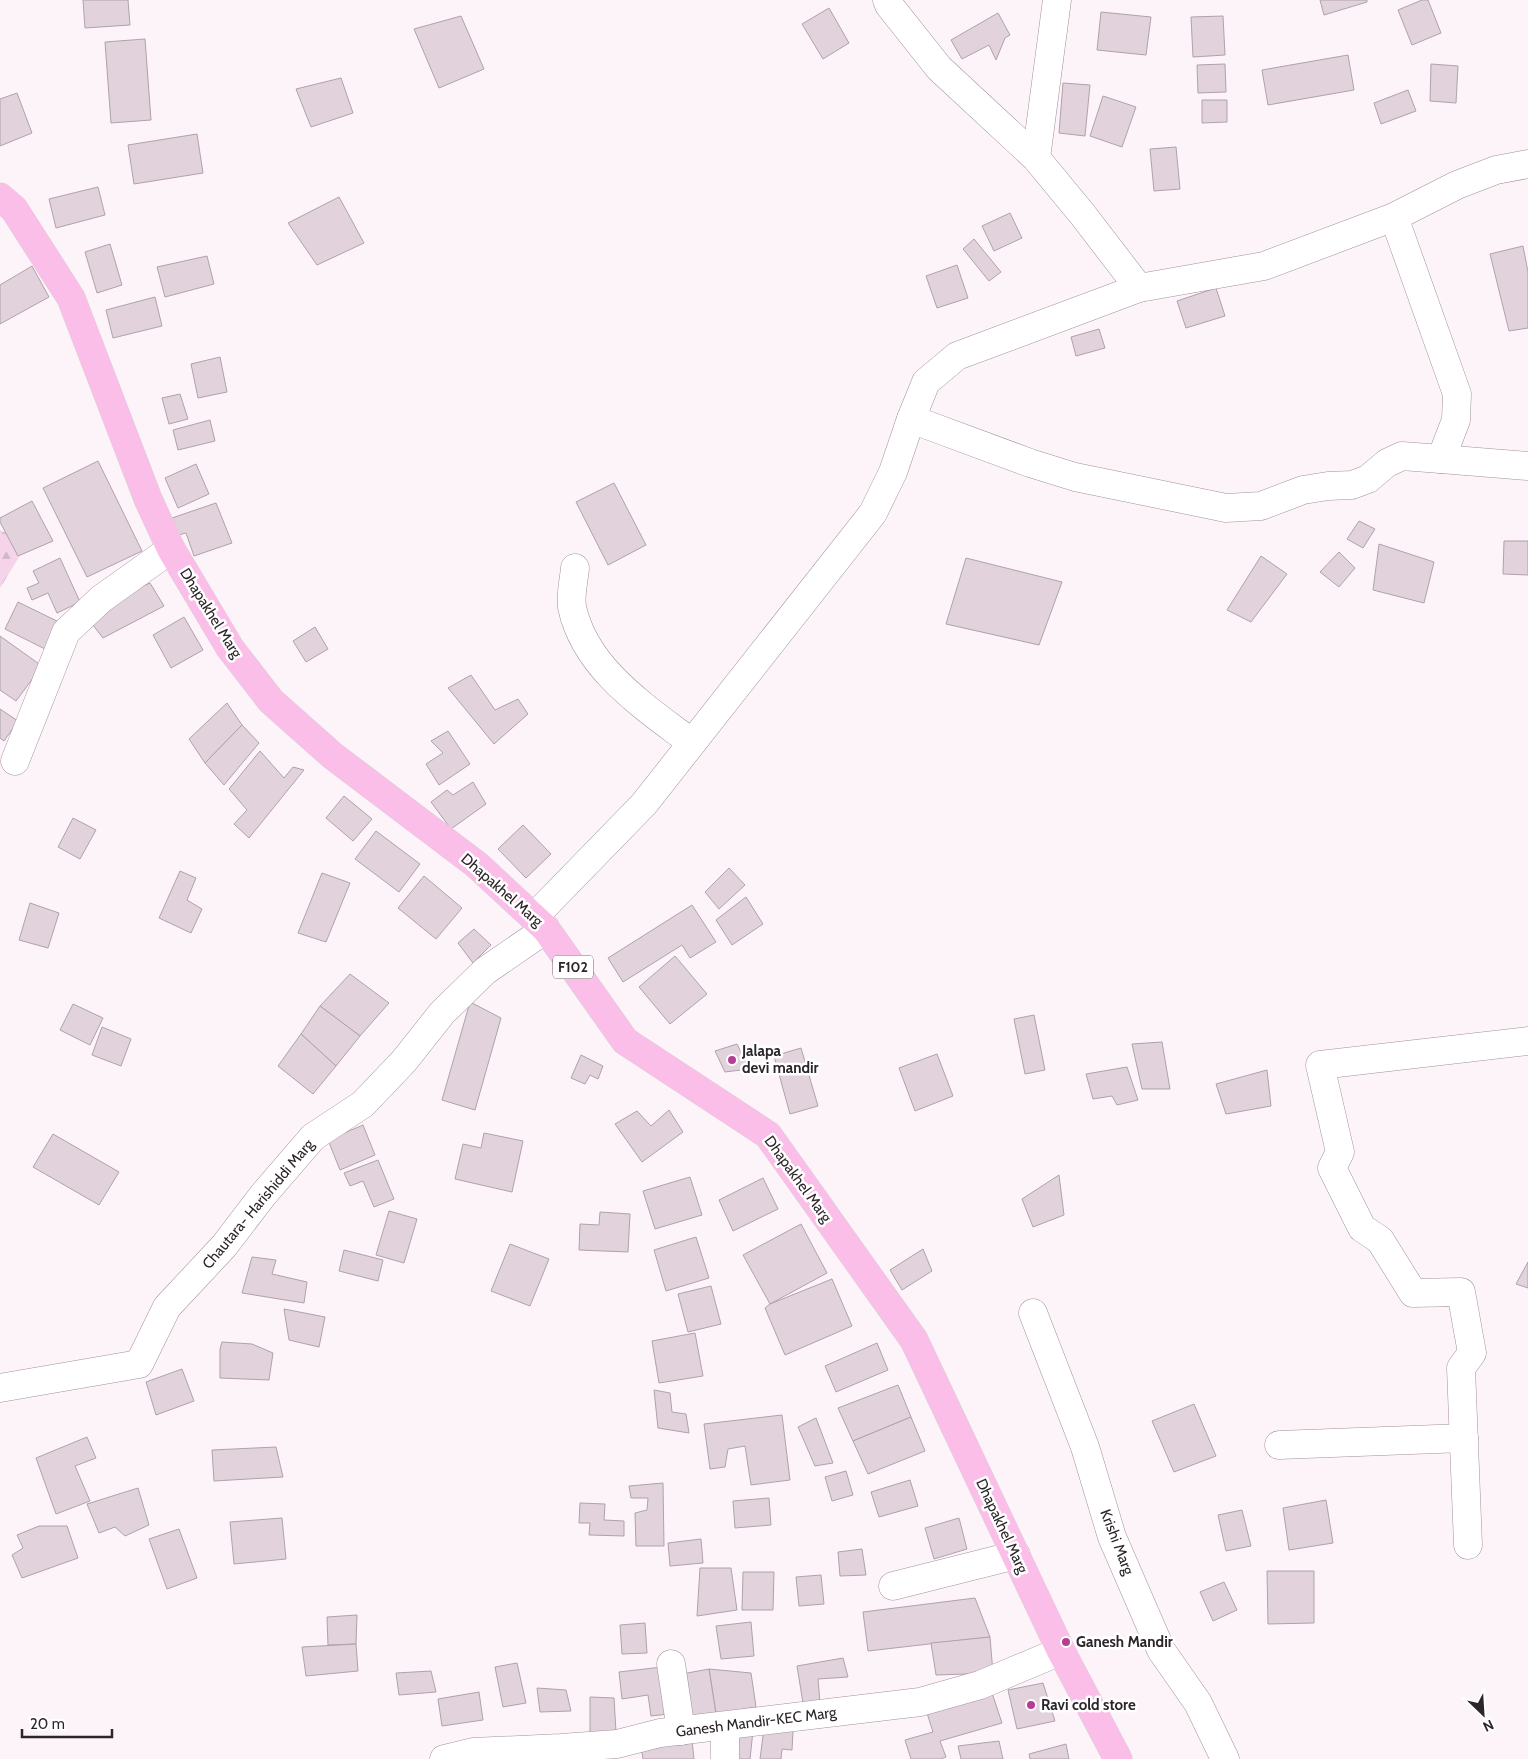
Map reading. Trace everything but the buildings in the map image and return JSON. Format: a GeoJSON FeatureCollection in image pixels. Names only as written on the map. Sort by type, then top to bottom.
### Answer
{"type":"FeatureCollection","features":[{"type":"Feature","properties":{"kind":"main road","name":"Dhapakhel Marg"},"geometry":{"type":"LineString","coordinates":[[0,197],[14,209],[71,298],[148,499],[171,549],[230,648],[271,701],[333,756],[477,865],[540,923],[625,1041],[768,1135],[914,1340],[1061,1651],[1118,1759]]}},
{"type":"Feature","properties":{"kind":"street"},"geometry":{"type":"LineString","coordinates":[[888,0],[889,4],[939,68],[1036,158],[1083,215],[1138,288]]}},
{"type":"Feature","properties":{"kind":"street"},"geometry":{"type":"LineString","coordinates":[[1036,158],[1057,0]]}},
{"type":"Feature","properties":{"kind":"street"},"geometry":{"type":"LineString","coordinates":[[540,923],[644,804],[873,513],[892,472],[926,382],[957,356],[1138,288],[1264,266],[1394,217],[1457,184],[1496,170],[1528,164]]}},
{"type":"Feature","properties":{"kind":"street"},"geometry":{"type":"LineString","coordinates":[[1394,217],[1457,394],[1456,420],[1441,459]]}},
{"type":"Feature","properties":{"kind":"street"},"geometry":{"type":"LineString","coordinates":[[911,420],[1030,463],[1075,477],[1226,508],[1261,506],[1304,490],[1352,485],[1368,479],[1387,463],[1402,456],[1528,466]]}},
{"type":"Feature","properties":{"kind":"street"},"geometry":{"type":"LineString","coordinates":[[15,761],[66,632],[101,599],[171,549]]}},
{"type":"Feature","properties":{"kind":"street"},"geometry":{"type":"LineString","coordinates":[[575,568],[572,605],[580,630],[598,662],[632,697],[692,743]]}},
{"type":"Feature","properties":{"kind":"street","name":"Chautara- Harishiddi Marg"},"geometry":{"type":"LineString","coordinates":[[0,1388],[139,1364],[167,1307],[224,1246],[313,1137],[363,1104],[404,1061],[442,1013],[485,971],[540,923]]}},
{"type":"Feature","properties":{"kind":"street"},"geometry":{"type":"LineString","coordinates":[[1468,1545],[1461,1368],[1472,1353],[1461,1292],[1413,1292],[1380,1240],[1362,1228],[1332,1168],[1340,1152],[1320,1065],[1528,1041]]}},
{"type":"Feature","properties":{"kind":"street","name":"Krishi Marg"},"geometry":{"type":"LineString","coordinates":[[1033,1313],[1085,1447],[1112,1538],[1162,1650],[1198,1703],[1225,1759]]}},
{"type":"Feature","properties":{"kind":"street"},"geometry":{"type":"LineString","coordinates":[[1280,1445],[1464,1438]]}},
{"type":"Feature","properties":{"kind":"street"},"geometry":{"type":"LineString","coordinates":[[893,1586],[1016,1555]]}},
{"type":"Feature","properties":{"kind":"street","name":"Ganesh Mandir-KEC Marg"},"geometry":{"type":"LineString","coordinates":[[444,1759],[473,1752],[616,1744],[660,1733],[920,1702],[980,1685],[1061,1651]]}},
{"type":"Feature","properties":{"kind":"street"},"geometry":{"type":"LineString","coordinates":[[670,1664],[681,1731]]}},
{"type":"Feature","properties":{"kind":"street"},"geometry":{"type":"LineString","coordinates":[[725,1726],[725,1759]]}},
{"type":"Feature","properties":{"kind":"green space"},"geometry":{"type":"Polygon","coordinates":[[[0,530],[27,544],[0,588],[0,530]]]}},
{"type":"Feature","properties":{"kind":"place","name":"Jalapa devi mandir"},"geometry":{"type":"Point","coordinates":[732,1060]}},
{"type":"Feature","properties":{"kind":"place","name":"Ganesh Mandir"},"geometry":{"type":"Point","coordinates":[1066,1642]}},
{"type":"Feature","properties":{"kind":"place","name":"Ravi cold store"},"geometry":{"type":"Point","coordinates":[1031,1705]}}]}
